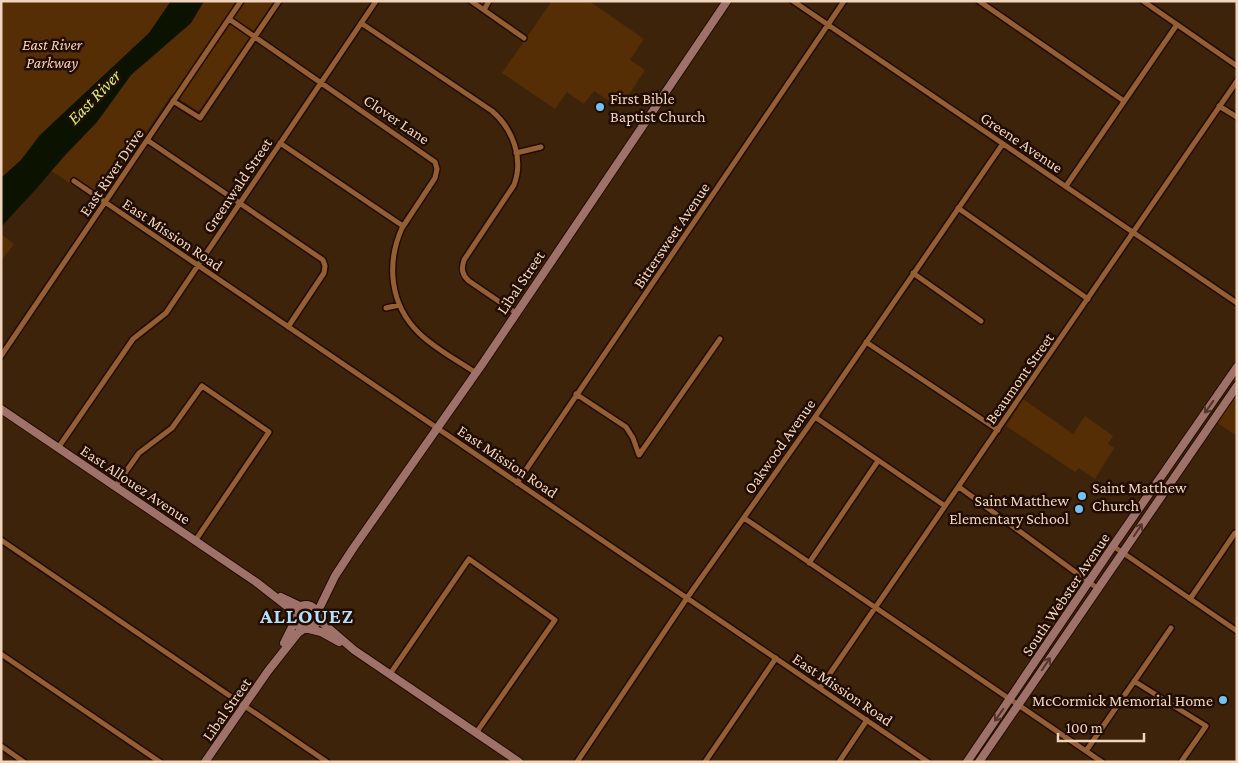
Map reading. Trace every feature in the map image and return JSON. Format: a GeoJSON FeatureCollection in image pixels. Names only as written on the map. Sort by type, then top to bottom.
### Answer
{"type":"FeatureCollection","features":[{"type":"Feature","properties":{"kind":"street","name":"East River Drive"},"geometry":{"type":"LineString","coordinates":[[1,356],[241,1]]}},
{"type":"Feature","properties":{"kind":"street"},"geometry":{"type":"LineString","coordinates":[[174,101],[200,118],[279,1]]}},
{"type":"Feature","properties":{"kind":"street","name":"Greenwald Street"},"geometry":{"type":"LineString","coordinates":[[58,448],[123,351],[134,339],[166,313],[376,1]]}},
{"type":"Feature","properties":{"kind":"street"},"geometry":{"type":"LineString","coordinates":[[471,1],[524,38]]}},
{"type":"Feature","properties":{"kind":"street"},"geometry":{"type":"LineString","coordinates":[[484,10],[489,1]]}},
{"type":"Feature","properties":{"kind":"street","name":"Libal Street"},"geometry":{"type":"LineString","coordinates":[[304,606],[315,601],[335,576],[476,373],[727,1]]}},
{"type":"Feature","properties":{"kind":"street","name":"Greene Avenue"},"geometry":{"type":"LineString","coordinates":[[793,1],[1237,304]]}},
{"type":"Feature","properties":{"kind":"street","name":"Bittersweet Avenue"},"geometry":{"type":"LineString","coordinates":[[517,483],[844,1]]}},
{"type":"Feature","properties":{"kind":"street"},"geometry":{"type":"LineString","coordinates":[[979,1],[1124,101]]}},
{"type":"Feature","properties":{"kind":"street"},"geometry":{"type":"LineString","coordinates":[[1143,1],[1176,26],[1237,66]]}},
{"type":"Feature","properties":{"kind":"street","name":"Clover Lane"},"geometry":{"type":"LineString","coordinates":[[229,19],[435,162],[435,178],[403,226],[395,245],[392,268],[394,287],[399,305],[409,322],[420,334],[476,373]]}},
{"type":"Feature","properties":{"kind":"street"},"geometry":{"type":"LineString","coordinates":[[361,23],[492,111],[508,129],[516,153],[518,169],[514,185],[464,260],[462,267],[464,275],[469,281],[516,312]]}},
{"type":"Feature","properties":{"kind":"street"},"geometry":{"type":"LineString","coordinates":[[1066,186],[1176,26]]}},
{"type":"Feature","properties":{"kind":"street","name":"Beaumont Street"},"geometry":{"type":"LineString","coordinates":[[820,688],[1237,81]]}},
{"type":"Feature","properties":{"kind":"street"},"geometry":{"type":"LineString","coordinates":[[1219,106],[1237,118]]}},
{"type":"Feature","properties":{"kind":"street"},"geometry":{"type":"LineString","coordinates":[[147,140],[320,257],[324,262],[325,270],[322,277],[288,327]]}},
{"type":"Feature","properties":{"kind":"street"},"geometry":{"type":"LineString","coordinates":[[280,144],[403,226]]}},
{"type":"Feature","properties":{"kind":"street","name":"Oakwood Avenue"},"geometry":{"type":"LineString","coordinates":[[577,762],[687,598],[815,417],[1002,145]]}},
{"type":"Feature","properties":{"kind":"street"},"geometry":{"type":"LineString","coordinates":[[516,153],[541,147]]}},
{"type":"Feature","properties":{"kind":"street","name":"East Mission Road"},"geometry":{"type":"LineString","coordinates":[[74,181],[928,762]]}},
{"type":"Feature","properties":{"kind":"street"},"geometry":{"type":"LineString","coordinates":[[958,208],[1088,299]]}},
{"type":"Feature","properties":{"kind":"street"},"geometry":{"type":"LineString","coordinates":[[913,273],[981,321]]}},
{"type":"Feature","properties":{"kind":"street"},"geometry":{"type":"LineString","coordinates":[[386,308],[399,305]]}},
{"type":"Feature","properties":{"kind":"street"},"geometry":{"type":"LineString","coordinates":[[576,394],[626,427],[639,455],[720,339]]}},
{"type":"Feature","properties":{"kind":"street"},"geometry":{"type":"LineString","coordinates":[[866,342],[998,430]]}},
{"type":"Feature","properties":{"kind":"street","name":"South Webster Avenue"},"geometry":{"type":"LineString","coordinates":[[967,762],[1237,367]]}},
{"type":"Feature","properties":{"kind":"street"},"geometry":{"type":"LineString","coordinates":[[115,487],[139,453],[172,428],[202,386],[269,432],[195,541]]}},
{"type":"Feature","properties":{"kind":"street","name":"South Webster Avenue"},"geometry":{"type":"LineString","coordinates":[[979,762],[1237,386]]}},
{"type":"Feature","properties":{"kind":"street","name":"East Allouez Avenue"},"geometry":{"type":"LineString","coordinates":[[1,409],[256,582],[287,601],[304,606]]}},
{"type":"Feature","properties":{"kind":"street"},"geometry":{"type":"LineString","coordinates":[[815,417],[945,506]]}},
{"type":"Feature","properties":{"kind":"street"},"geometry":{"type":"LineString","coordinates":[[809,563],[878,461]]}},
{"type":"Feature","properties":{"kind":"street"},"geometry":{"type":"LineString","coordinates":[[958,487],[1097,588]]}},
{"type":"Feature","properties":{"kind":"street"},"geometry":{"type":"LineString","coordinates":[[744,518],[1102,762]]}},
{"type":"Feature","properties":{"kind":"street"},"geometry":{"type":"LineString","coordinates":[[1190,599],[1236,534]]}},
{"type":"Feature","properties":{"kind":"street"},"geometry":{"type":"LineString","coordinates":[[1,540],[326,762]]}},
{"type":"Feature","properties":{"kind":"street"},"geometry":{"type":"LineString","coordinates":[[1113,546],[1237,632]]}},
{"type":"Feature","properties":{"kind":"street"},"geometry":{"type":"LineString","coordinates":[[390,674],[469,559],[555,620],[476,732]]}},
{"type":"Feature","properties":{"kind":"street","name":"Libal Street"},"geometry":{"type":"LineString","coordinates":[[318,616],[335,576]]}},
{"type":"Feature","properties":{"kind":"street","name":"East Allouez Avenue"},"geometry":{"type":"LineString","coordinates":[[256,582],[292,610],[295,619]]}},
{"type":"Feature","properties":{"kind":"street"},"geometry":{"type":"LineString","coordinates":[[354,650],[312,608],[304,606],[297,610],[295,619],[300,627],[321,632],[354,650],[519,762]]}},
{"type":"Feature","properties":{"kind":"street"},"geometry":{"type":"LineString","coordinates":[[306,629],[315,625],[318,616]]}},
{"type":"Feature","properties":{"kind":"street","name":"Libal Street"},"geometry":{"type":"LineString","coordinates":[[268,671],[295,619]]}},
{"type":"Feature","properties":{"kind":"street"},"geometry":{"type":"LineString","coordinates":[[1086,751],[1171,628]]}},
{"type":"Feature","properties":{"kind":"street","name":"Libal Street"},"geometry":{"type":"LineString","coordinates":[[205,762],[268,671],[298,633],[306,629]]}},
{"type":"Feature","properties":{"kind":"street"},"geometry":{"type":"LineString","coordinates":[[1,654],[160,762]]}},
{"type":"Feature","properties":{"kind":"street"},"geometry":{"type":"LineString","coordinates":[[705,762],[776,658]]}},
{"type":"Feature","properties":{"kind":"street"},"geometry":{"type":"LineString","coordinates":[[1134,680],[1206,726],[1181,762]]}},
{"type":"Feature","properties":{"kind":"street"},"geometry":{"type":"LineString","coordinates":[[839,762],[867,720]]}},
{"type":"Feature","properties":{"kind":"street"},"geometry":{"type":"LineString","coordinates":[[1,746],[24,762]]}},
{"type":"Feature","properties":{"kind":"green space","name":"East River Parkway"},"geometry":{"type":"Polygon","coordinates":[[[1,1],[171,1],[149,33],[40,135],[21,160],[1,178],[1,1]]]}},
{"type":"Feature","properties":{"kind":"green space"},"geometry":{"type":"Polygon","coordinates":[[[204,1],[274,1],[200,110],[197,111],[172,94],[104,194],[100,195],[74,178],[70,183],[51,171],[97,122],[131,75],[191,23],[204,1]]]}},
{"type":"Feature","properties":{"kind":"green space"},"geometry":{"type":"Polygon","coordinates":[[[552,1],[589,1],[644,39],[630,60],[645,70],[620,108],[594,91],[584,104],[567,92],[555,109],[502,73],[552,1]]]}},
{"type":"Feature","properties":{"kind":"green space"},"geometry":{"type":"Polygon","coordinates":[[[1,234],[14,244],[1,261],[1,234]]]}},
{"type":"Feature","properties":{"kind":"green space"},"geometry":{"type":"Polygon","coordinates":[[[1237,386],[1237,436],[1213,420],[1237,386]]]}},
{"type":"Feature","properties":{"kind":"green space"},"geometry":{"type":"Polygon","coordinates":[[[1023,399],[1073,434],[1085,416],[1113,436],[1108,444],[1114,448],[1095,479],[1079,468],[1075,472],[1006,426],[1023,399]]]}},
{"type":"Feature","properties":{"kind":"water","name":"East River"},"geometry":{"type":"Polygon","coordinates":[[[171,1],[204,1],[191,23],[131,75],[97,122],[1,227],[1,178],[21,160],[40,135],[149,33],[171,1]]]}},
{"type":"Feature","properties":{"kind":"place","name":"First Bible Baptist Church"},"geometry":{"type":"Point","coordinates":[600,107]}},
{"type":"Feature","properties":{"kind":"place","name":"Saint Matthew Church"},"geometry":{"type":"Point","coordinates":[1082,496]}},
{"type":"Feature","properties":{"kind":"place","name":"Saint Matthew Elementary School"},"geometry":{"type":"Point","coordinates":[1079,509]}},
{"type":"Feature","properties":{"kind":"place","name":"McCormick Memorial Home"},"geometry":{"type":"Point","coordinates":[1223,700]}},
{"type":"Feature","properties":{"kind":"district","name":"ALLOUEZ"},"geometry":{"type":"Point","coordinates":[307,616]}}]}
